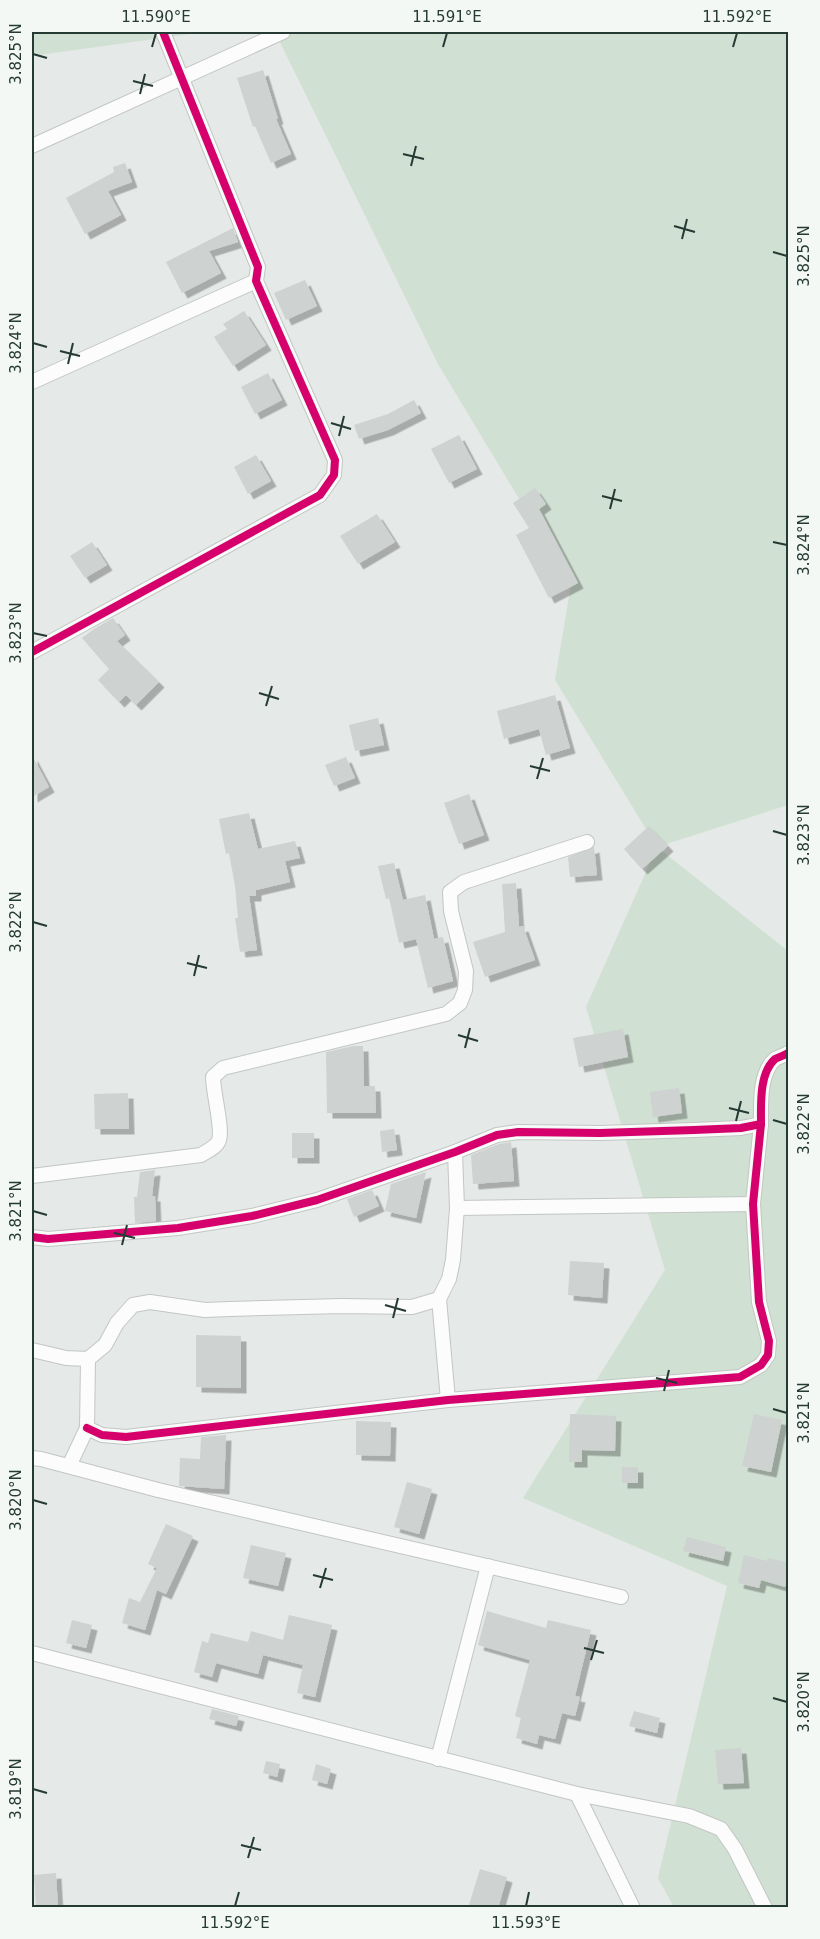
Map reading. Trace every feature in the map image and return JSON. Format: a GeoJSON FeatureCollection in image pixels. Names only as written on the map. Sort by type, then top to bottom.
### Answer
{"type":"FeatureCollection","features":[{"type":"Feature","properties":{"kind":"street"},"geometry":{"type":"LineString","coordinates":[[32,652],[320,495],[334,475],[335,460],[256,281],[258,267],[163,32]]}},
{"type":"Feature","properties":{"kind":"street"},"geometry":{"type":"LineString","coordinates":[[32,146],[283,32]]}},
{"type":"Feature","properties":{"kind":"street"},"geometry":{"type":"LineString","coordinates":[[32,382],[256,281]]}},
{"type":"Feature","properties":{"kind":"street"},"geometry":{"type":"LineString","coordinates":[[32,1176],[201,1155],[213,1148],[219,1140],[220,1127],[213,1091],[213,1077],[223,1068],[446,1014],[460,1003],[465,990],[466,971],[451,911],[450,892],[464,882],[587,842]]}},
{"type":"Feature","properties":{"kind":"street"},"geometry":{"type":"LineString","coordinates":[[87,1428],[102,1435],[126,1437],[448,1400],[740,1377],[761,1365],[768,1355],[769,1341],[759,1302],[753,1204],[761,1124],[761,1100],[766,1074],[775,1060],[789,1053]]}},
{"type":"Feature","properties":{"kind":"street"},"geometry":{"type":"LineString","coordinates":[[32,1237],[48,1239],[177,1228],[252,1216],[317,1200],[497,1135],[518,1132],[672,1131],[741,1128],[761,1124]]}},
{"type":"Feature","properties":{"kind":"street"},"geometry":{"type":"LineString","coordinates":[[448,1400],[439,1299],[449,1279],[458,1208],[455,1152]]}},
{"type":"Feature","properties":{"kind":"street"},"geometry":{"type":"LineString","coordinates":[[458,1208],[753,1204]]}},
{"type":"Feature","properties":{"kind":"street"},"geometry":{"type":"LineString","coordinates":[[32,1350],[66,1358],[88,1359],[105,1345],[117,1323],[133,1305],[150,1302],[205,1310],[342,1306],[412,1307],[439,1299]]}},
{"type":"Feature","properties":{"kind":"street"},"geometry":{"type":"LineString","coordinates":[[69,1466],[87,1428],[88,1359]]}},
{"type":"Feature","properties":{"kind":"street"},"geometry":{"type":"LineString","coordinates":[[32,1458],[41,1458],[158,1490],[621,1597]]}},
{"type":"Feature","properties":{"kind":"street"},"geometry":{"type":"LineString","coordinates":[[438,1759],[488,1566]]}},
{"type":"Feature","properties":{"kind":"street"},"geometry":{"type":"LineString","coordinates":[[32,1653],[577,1794],[689,1816],[721,1829],[735,1849],[765,1908]]}},
{"type":"Feature","properties":{"kind":"street"},"geometry":{"type":"LineString","coordinates":[[577,1794],[633,1908]]}},
{"type":"Feature","properties":{"kind":"green space"},"geometry":{"type":"Polygon","coordinates":[[[32,32],[204,32],[32,56],[32,32]]]}},
{"type":"Feature","properties":{"kind":"green space"},"geometry":{"type":"Polygon","coordinates":[[[275,32],[788,32],[788,805],[657,847],[555,680],[571,585],[438,364],[275,32]]]}},
{"type":"Feature","properties":{"kind":"green space"},"geometry":{"type":"Polygon","coordinates":[[[657,847],[788,951],[788,1907],[674,1907],[658,1878],[727,1586],[523,1498],[665,1270],[586,1007],[657,847]]]}},
{"type":"Feature","properties":{"kind":"building"},"geometry":{"type":"Polygon","coordinates":[[[263,70],[278,119],[276,119],[291,154],[271,163],[255,126],[253,127],[237,78],[263,70]]]}},
{"type":"Feature","properties":{"kind":"building"},"geometry":{"type":"Polygon","coordinates":[[[125,163],[132,182],[108,191],[121,215],[85,234],[66,198],[114,172],[113,167],[125,163]]]}},
{"type":"Feature","properties":{"kind":"building"},"geometry":{"type":"Polygon","coordinates":[[[233,228],[238,242],[209,251],[221,273],[182,293],[166,262],[233,228]]]}},
{"type":"Feature","properties":{"kind":"building"},"geometry":{"type":"Polygon","coordinates":[[[305,280],[317,306],[286,320],[274,293],[305,280]]]}},
{"type":"Feature","properties":{"kind":"building"},"geometry":{"type":"Polygon","coordinates":[[[244,311],[266,345],[233,366],[214,337],[227,329],[223,324],[244,311]]]}},
{"type":"Feature","properties":{"kind":"building"},"geometry":{"type":"Polygon","coordinates":[[[268,373],[282,400],[255,414],[241,387],[268,373]]]}},
{"type":"Feature","properties":{"kind":"building"},"geometry":{"type":"Polygon","coordinates":[[[414,400],[421,413],[388,430],[359,439],[354,425],[388,414],[414,400]]]}},
{"type":"Feature","properties":{"kind":"building"},"geometry":{"type":"Polygon","coordinates":[[[459,435],[477,469],[449,483],[431,449],[459,435]]]}},
{"type":"Feature","properties":{"kind":"building"},"geometry":{"type":"Polygon","coordinates":[[[256,455],[271,481],[248,494],[234,467],[256,455]]]}},
{"type":"Feature","properties":{"kind":"building"},"geometry":{"type":"Polygon","coordinates":[[[535,488],[546,504],[539,509],[578,583],[549,598],[516,535],[529,528],[513,503],[535,488]]]}},
{"type":"Feature","properties":{"kind":"building"},"geometry":{"type":"Polygon","coordinates":[[[377,514],[395,542],[358,564],[340,536],[377,514]]]}},
{"type":"Feature","properties":{"kind":"building"},"geometry":{"type":"Polygon","coordinates":[[[92,542],[107,565],[85,578],[70,556],[92,542]]]}},
{"type":"Feature","properties":{"kind":"building"},"geometry":{"type":"Polygon","coordinates":[[[113,618],[125,635],[117,641],[159,682],[136,705],[126,695],[119,702],[98,680],[109,669],[82,638],[113,618]]]}},
{"type":"Feature","properties":{"kind":"building"},"geometry":{"type":"Polygon","coordinates":[[[555,695],[570,748],[546,755],[539,729],[504,739],[497,711],[555,695]]]}},
{"type":"Feature","properties":{"kind":"building"},"geometry":{"type":"Polygon","coordinates":[[[378,718],[384,745],[355,751],[349,725],[378,718]]]}},
{"type":"Feature","properties":{"kind":"building"},"geometry":{"type":"Polygon","coordinates":[[[32,755],[49,787],[32,797],[32,755]]]}},
{"type":"Feature","properties":{"kind":"building"},"geometry":{"type":"Polygon","coordinates":[[[346,757],[355,778],[334,786],[325,765],[346,757]]]}},
{"type":"Feature","properties":{"kind":"building"},"geometry":{"type":"Polygon","coordinates":[[[469,794],[484,835],[459,844],[444,803],[469,794]]]}},
{"type":"Feature","properties":{"kind":"building"},"geometry":{"type":"Polygon","coordinates":[[[249,813],[258,849],[295,841],[300,858],[285,861],[290,882],[256,890],[256,896],[249,896],[257,950],[240,952],[235,918],[238,918],[235,886],[229,853],[226,854],[219,819],[249,813]]]}},
{"type":"Feature","properties":{"kind":"building"},"geometry":{"type":"Polygon","coordinates":[[[649,826],[668,846],[642,869],[624,849],[649,826]]]}},
{"type":"Feature","properties":{"kind":"building"},"geometry":{"type":"Polygon","coordinates":[[[594,847],[597,875],[570,877],[568,857],[594,847]]]}},
{"type":"Feature","properties":{"kind":"building"},"geometry":{"type":"Polygon","coordinates":[[[394,863],[403,900],[425,895],[434,939],[443,937],[453,981],[428,988],[416,939],[399,943],[389,898],[386,899],[378,866],[394,863]]]}},
{"type":"Feature","properties":{"kind":"building"},"geometry":{"type":"Polygon","coordinates":[[[516,883],[519,927],[523,926],[535,960],[485,977],[473,942],[505,932],[502,884],[516,883]]]}},
{"type":"Feature","properties":{"kind":"building"},"geometry":{"type":"Polygon","coordinates":[[[623,1029],[628,1057],[579,1067],[573,1038],[623,1029]]]}},
{"type":"Feature","properties":{"kind":"building"},"geometry":{"type":"Polygon","coordinates":[[[363,1046],[364,1086],[375,1086],[376,1113],[327,1113],[326,1052],[363,1046]]]}},
{"type":"Feature","properties":{"kind":"building"},"geometry":{"type":"Polygon","coordinates":[[[679,1088],[682,1113],[653,1117],[650,1092],[679,1088]]]}},
{"type":"Feature","properties":{"kind":"building"},"geometry":{"type":"Polygon","coordinates":[[[128,1093],[129,1129],[95,1129],[94,1094],[128,1093]]]}},
{"type":"Feature","properties":{"kind":"building"},"geometry":{"type":"Polygon","coordinates":[[[394,1129],[397,1150],[382,1152],[380,1131],[394,1129]]]}},
{"type":"Feature","properties":{"kind":"building"},"geometry":{"type":"Polygon","coordinates":[[[292,1133],[314,1133],[314,1158],[292,1158],[292,1133]]]}},
{"type":"Feature","properties":{"kind":"building"},"geometry":{"type":"Polygon","coordinates":[[[511,1142],[514,1181],[473,1184],[471,1155],[499,1144],[511,1142]]]}},
{"type":"Feature","properties":{"kind":"building"},"geometry":{"type":"Polygon","coordinates":[[[155,1170],[152,1196],[155,1196],[156,1221],[135,1223],[134,1197],[137,1197],[140,1172],[155,1170]]]}},
{"type":"Feature","properties":{"kind":"building"},"geometry":{"type":"Polygon","coordinates":[[[426,1172],[416,1218],[385,1211],[391,1184],[426,1172]]]}},
{"type":"Feature","properties":{"kind":"building"},"geometry":{"type":"Polygon","coordinates":[[[372,1190],[379,1206],[354,1217],[347,1199],[372,1190]]]}},
{"type":"Feature","properties":{"kind":"building"},"geometry":{"type":"Polygon","coordinates":[[[570,1261],[604,1263],[602,1298],[568,1295],[570,1261]]]}},
{"type":"Feature","properties":{"kind":"building"},"geometry":{"type":"Polygon","coordinates":[[[196,1335],[241,1336],[241,1388],[196,1387],[196,1335]]]}},
{"type":"Feature","properties":{"kind":"building"},"geometry":{"type":"Polygon","coordinates":[[[570,1414],[616,1416],[615,1451],[582,1450],[582,1462],[569,1462],[570,1414]]]}},
{"type":"Feature","properties":{"kind":"building"},"geometry":{"type":"Polygon","coordinates":[[[754,1414],[782,1420],[771,1472],[742,1466],[754,1414]]]}},
{"type":"Feature","properties":{"kind":"building"},"geometry":{"type":"Polygon","coordinates":[[[356,1421],[391,1422],[390,1456],[356,1455],[356,1421]]]}},
{"type":"Feature","properties":{"kind":"building"},"geometry":{"type":"Polygon","coordinates":[[[226,1435],[224,1489],[179,1486],[180,1458],[200,1459],[201,1437],[226,1435]]]}},
{"type":"Feature","properties":{"kind":"building"},"geometry":{"type":"Polygon","coordinates":[[[622,1467],[638,1467],[638,1483],[622,1483],[622,1467]]]}},
{"type":"Feature","properties":{"kind":"building"},"geometry":{"type":"Polygon","coordinates":[[[407,1482],[432,1489],[419,1534],[394,1527],[407,1482]]]}},
{"type":"Feature","properties":{"kind":"building"},"geometry":{"type":"Polygon","coordinates":[[[166,1524],[193,1536],[166,1594],[157,1590],[145,1630],[122,1623],[129,1598],[140,1602],[157,1568],[148,1564],[166,1524]]]}},
{"type":"Feature","properties":{"kind":"building"},"geometry":{"type":"Polygon","coordinates":[[[687,1537],[726,1547],[723,1561],[683,1551],[687,1537]]]}},
{"type":"Feature","properties":{"kind":"building"},"geometry":{"type":"Polygon","coordinates":[[[251,1545],[286,1553],[278,1586],[243,1578],[251,1545]]]}},
{"type":"Feature","properties":{"kind":"building"},"geometry":{"type":"Polygon","coordinates":[[[744,1555],[767,1561],[768,1558],[789,1563],[789,1574],[785,1587],[761,1580],[759,1588],[738,1583],[744,1555]]]}},
{"type":"Feature","properties":{"kind":"building"},"geometry":{"type":"Polygon","coordinates":[[[487,1611],[546,1628],[548,1620],[591,1630],[575,1696],[580,1697],[575,1716],[562,1713],[555,1739],[539,1735],[537,1744],[516,1738],[521,1718],[515,1716],[530,1660],[478,1645],[487,1611]]]}},
{"type":"Feature","properties":{"kind":"building"},"geometry":{"type":"Polygon","coordinates":[[[289,1615],[332,1625],[315,1697],[297,1693],[303,1665],[263,1655],[258,1674],[216,1663],[212,1677],[194,1672],[202,1641],[208,1643],[211,1633],[248,1642],[251,1631],[283,1640],[289,1615]]]}},
{"type":"Feature","properties":{"kind":"building"},"geometry":{"type":"Polygon","coordinates":[[[72,1620],[92,1625],[86,1648],[66,1643],[72,1620]]]}},
{"type":"Feature","properties":{"kind":"building"},"geometry":{"type":"Polygon","coordinates":[[[212,1709],[239,1716],[236,1726],[209,1719],[212,1709]]]}},
{"type":"Feature","properties":{"kind":"building"},"geometry":{"type":"Polygon","coordinates":[[[634,1711],[660,1718],[657,1733],[629,1726],[634,1711]]]}},
{"type":"Feature","properties":{"kind":"building"},"geometry":{"type":"Polygon","coordinates":[[[741,1748],[744,1783],[718,1784],[715,1750],[741,1748]]]}},
{"type":"Feature","properties":{"kind":"building"},"geometry":{"type":"Polygon","coordinates":[[[266,1761],[280,1764],[277,1777],[263,1773],[266,1761]]]}},
{"type":"Feature","properties":{"kind":"building"},"geometry":{"type":"Polygon","coordinates":[[[316,1764],[331,1769],[327,1784],[312,1780],[316,1764]]]}},
{"type":"Feature","properties":{"kind":"building"},"geometry":{"type":"Polygon","coordinates":[[[480,1869],[507,1877],[498,1908],[468,1908],[480,1869]]]}},
{"type":"Feature","properties":{"kind":"building"},"geometry":{"type":"Polygon","coordinates":[[[56,1873],[58,1908],[36,1908],[34,1875],[56,1873]]]}},
{"type":"Feature","properties":{"kind":"cycle path"},"geometry":{"type":"LineString","coordinates":[[32,652],[320,495],[334,475],[335,460],[256,281],[258,267],[163,32]]}},
{"type":"Feature","properties":{"kind":"cycle path"},"geometry":{"type":"LineString","coordinates":[[32,1237],[48,1239],[178,1228],[252,1216],[317,1200],[497,1135],[518,1132],[600,1133],[694,1130],[741,1128],[761,1124],[762,1090],[766,1072],[775,1059],[788,1053]]}},
{"type":"Feature","properties":{"kind":"cycle path"},"geometry":{"type":"LineString","coordinates":[[87,1428],[102,1435],[126,1437],[448,1400],[740,1377],[761,1365],[768,1355],[769,1341],[759,1302],[753,1204],[761,1124]]}}]}
